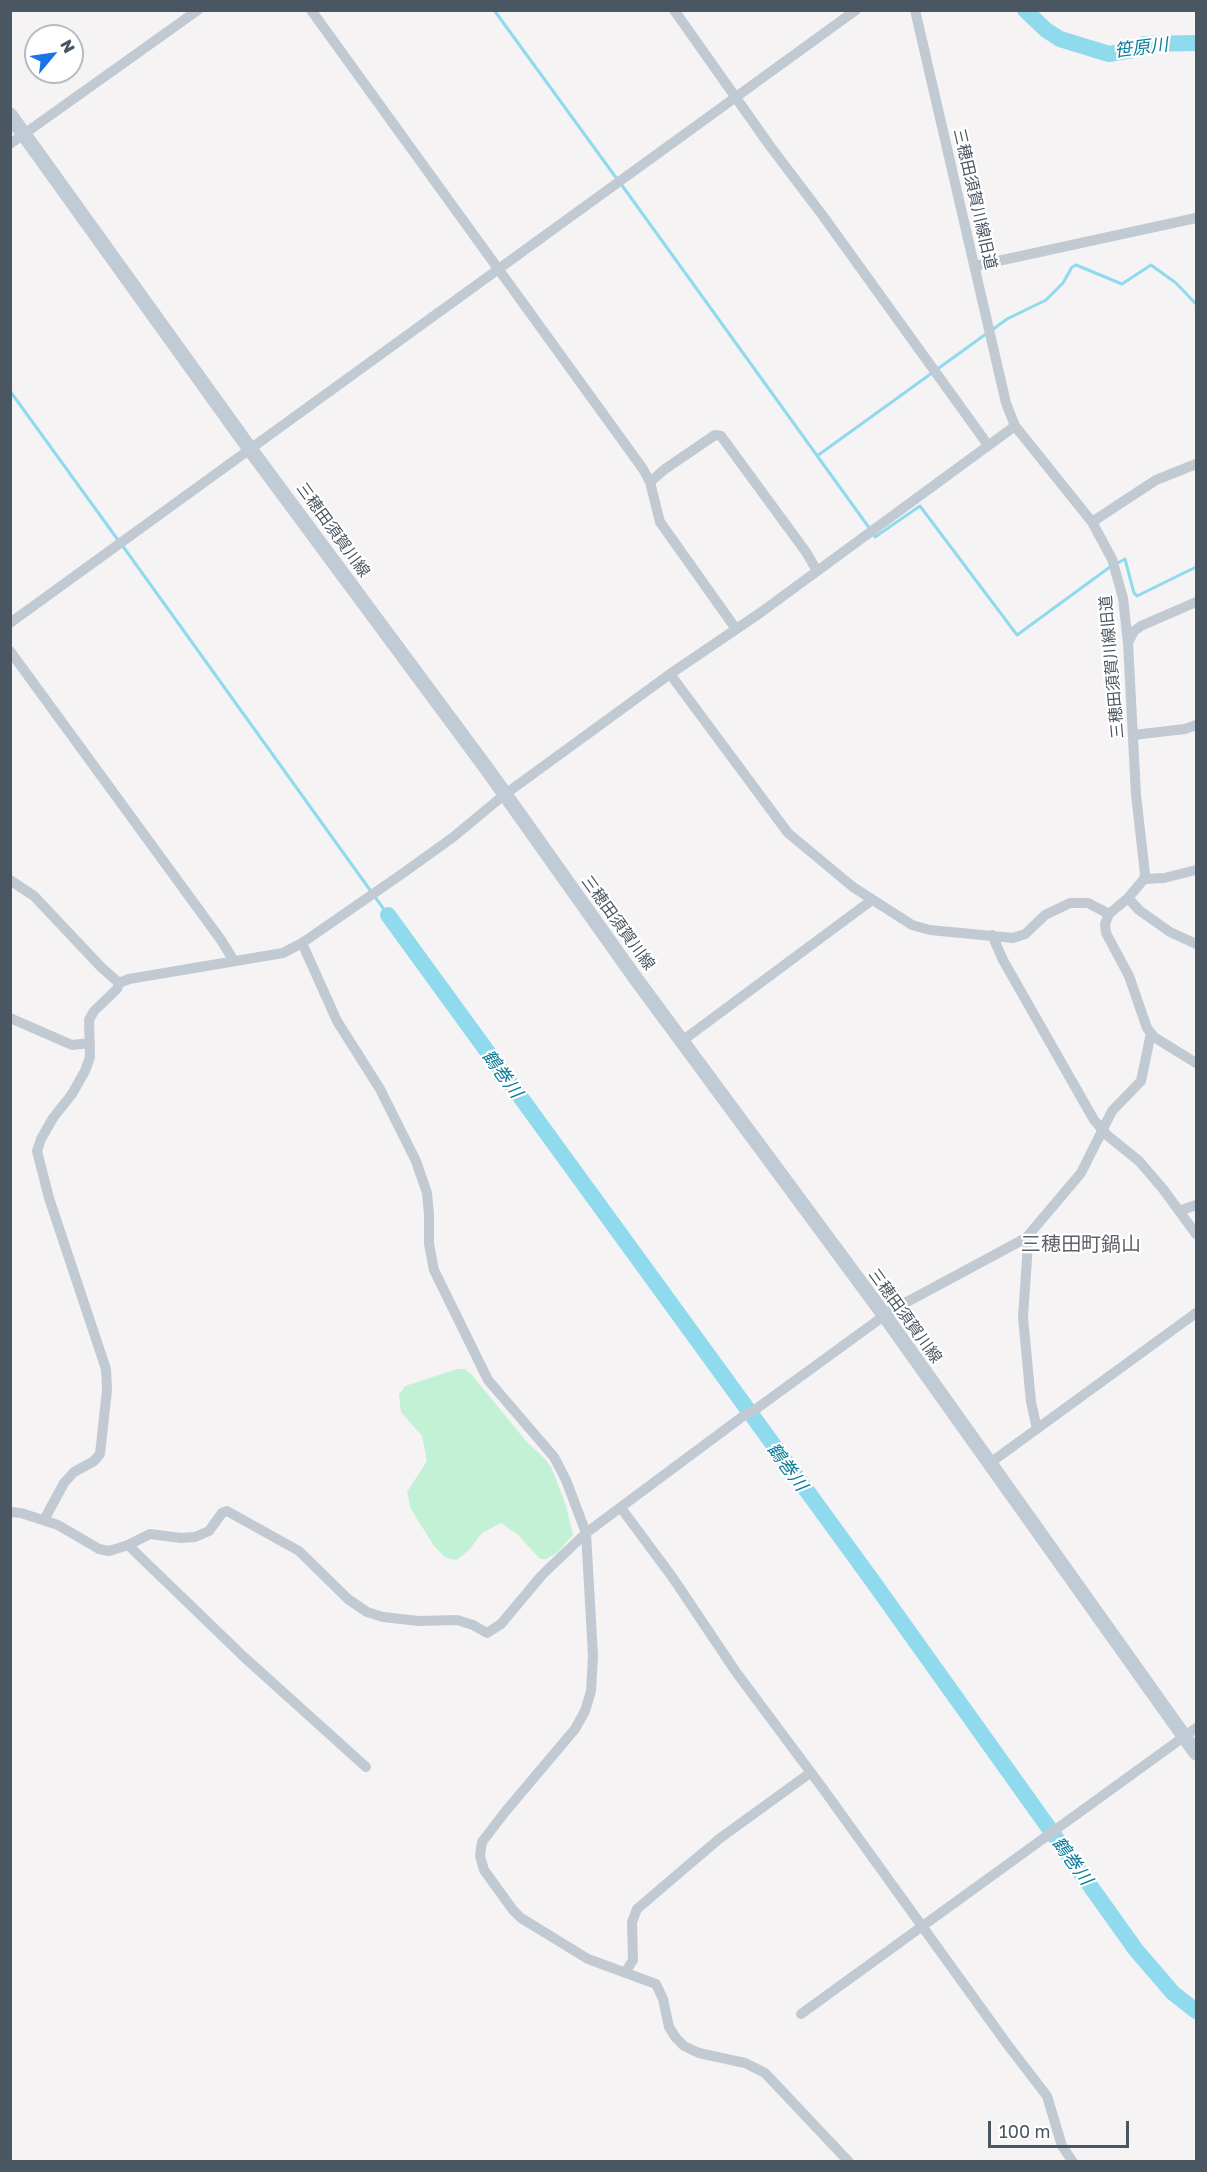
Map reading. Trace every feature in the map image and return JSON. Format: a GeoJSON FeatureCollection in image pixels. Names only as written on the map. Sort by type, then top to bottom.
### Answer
{"type":"FeatureCollection","features":[{"type":"Feature","properties":{"kind":"main road","name":"三穂田須賀川線"},"geometry":{"type":"LineString","coordinates":[[10,115],[250,449],[487,769],[1118,1640],[1190,1732],[1197,1753]]}},
{"type":"Feature","properties":{"kind":"street"},"geometry":{"type":"LineString","coordinates":[[10,144],[198,10]]}},
{"type":"Feature","properties":{"kind":"street"},"geometry":{"type":"LineString","coordinates":[[310,10],[628,447],[651,482],[656,513],[660,522],[736,629]]}},
{"type":"Feature","properties":{"kind":"street"},"geometry":{"type":"LineString","coordinates":[[674,10],[988,445]]}},
{"type":"Feature","properties":{"kind":"street"},"geometry":{"type":"LineString","coordinates":[[10,623],[856,10]]}},
{"type":"Feature","properties":{"kind":"street","name":"三穂田須賀川線旧道"},"geometry":{"type":"LineString","coordinates":[[915,10],[1006,403],[1015,426],[1092,522],[1112,559],[1123,598],[1137,795],[1145,866],[1144,879]]}},
{"type":"Feature","properties":{"kind":"street"},"geometry":{"type":"LineString","coordinates":[[975,266],[1197,218]]}},
{"type":"Feature","properties":{"kind":"street"},"geometry":{"type":"LineString","coordinates":[[44,1520],[64,1483],[74,1472],[94,1461],[100,1454],[107,1390],[106,1369],[49,1198],[37,1151],[53,1118],[82,1078],[90,1057],[89,1020],[92,1013],[117,989],[120,983],[129,979],[283,953],[302,943],[452,838],[504,795],[1015,426]]}},
{"type":"Feature","properties":{"kind":"street"},"geometry":{"type":"LineString","coordinates":[[651,482],[665,469],[715,435],[721,436],[806,552],[817,571]]}},
{"type":"Feature","properties":{"kind":"street"},"geometry":{"type":"LineString","coordinates":[[1092,522],[1155,480],[1197,464]]}},
{"type":"Feature","properties":{"kind":"street"},"geometry":{"type":"LineString","coordinates":[[1128,643],[1134,631],[1141,626],[1197,602]]}},
{"type":"Feature","properties":{"kind":"street"},"geometry":{"type":"LineString","coordinates":[[10,651],[234,961]]}},
{"type":"Feature","properties":{"kind":"street"},"geometry":{"type":"LineString","coordinates":[[670,674],[788,833],[853,887],[920,929],[1009,938],[1022,936],[1045,915],[1070,903],[1088,903],[1110,914]]}},
{"type":"Feature","properties":{"kind":"street"},"geometry":{"type":"LineString","coordinates":[[1133,735],[1185,729],[1197,725]]}},
{"type":"Feature","properties":{"kind":"street"},"geometry":{"type":"LineString","coordinates":[[1197,870],[1164,878],[1144,879],[1110,914],[1105,924],[1106,933],[1129,976],[1143,1019],[1151,1033],[1167,1046],[1197,1063]]}},
{"type":"Feature","properties":{"kind":"street"},"geometry":{"type":"LineString","coordinates":[[10,880],[28,890],[101,967],[120,983]]}},
{"type":"Feature","properties":{"kind":"street"},"geometry":{"type":"LineString","coordinates":[[1128,898],[1139,910],[1170,932],[1197,944]]}},
{"type":"Feature","properties":{"kind":"street"},"geometry":{"type":"LineString","coordinates":[[682,1041],[872,900]]}},
{"type":"Feature","properties":{"kind":"street"},"geometry":{"type":"LineString","coordinates":[[992,935],[1003,960],[1094,1120],[1132,1154],[1197,1234]]}},
{"type":"Feature","properties":{"kind":"street"},"geometry":{"type":"LineString","coordinates":[[302,943],[337,1021],[380,1089],[416,1161],[427,1193],[429,1244],[434,1270],[488,1380],[554,1457],[566,1480],[586,1533],[594,1656],[593,1682],[585,1711],[575,1729],[482,1842],[480,1856],[484,1870],[521,1918],[588,1959],[658,1986],[669,2027],[684,2046],[699,2053],[756,2067],[779,2086],[849,2162]]}},
{"type":"Feature","properties":{"kind":"street"},"geometry":{"type":"LineString","coordinates":[[10,1018],[72,1045],[90,1043]]}},
{"type":"Feature","properties":{"kind":"street"},"geometry":{"type":"LineString","coordinates":[[10,1512],[44,1520],[73,1532],[99,1549],[109,1551],[150,1534],[182,1538],[195,1537],[209,1531],[222,1513],[228,1511],[299,1551],[348,1599],[367,1612],[382,1617],[419,1621],[458,1620],[474,1625],[487,1633],[501,1624],[542,1575],[586,1533],[742,1417],[885,1316],[1026,1238],[1081,1173],[1112,1111],[1134,1090],[1143,1077],[1151,1033]]}},
{"type":"Feature","properties":{"kind":"street"},"geometry":{"type":"LineString","coordinates":[[1179,1210],[1197,1205]]}},
{"type":"Feature","properties":{"kind":"street"},"geometry":{"type":"LineString","coordinates":[[1026,1238],[1028,1244],[1023,1317],[1031,1402],[1037,1429]]}},
{"type":"Feature","properties":{"kind":"street"},"geometry":{"type":"LineString","coordinates":[[990,1463],[1197,1313]]}},
{"type":"Feature","properties":{"kind":"street"},"geometry":{"type":"LineString","coordinates":[[621,1508],[673,1578],[736,1672],[1047,2096],[1062,2146],[1072,2162]]}},
{"type":"Feature","properties":{"kind":"street"},"geometry":{"type":"LineString","coordinates":[[128,1545],[244,1657],[366,1767]]}},
{"type":"Feature","properties":{"kind":"street"},"geometry":{"type":"LineString","coordinates":[[801,2014],[1190,1732]]}},
{"type":"Feature","properties":{"kind":"street"},"geometry":{"type":"LineString","coordinates":[[625,1973],[633,1960],[632,1922],[637,1909],[720,1839],[810,1773]]}},
{"type":"Feature","properties":{"kind":"green space"},"geometry":{"type":"Polygon","coordinates":[[[457,1369],[465,1369],[472,1375],[552,1469],[566,1506],[573,1535],[557,1553],[546,1559],[540,1559],[517,1534],[501,1523],[482,1533],[469,1550],[457,1560],[446,1558],[434,1546],[411,1509],[407,1492],[427,1461],[422,1436],[401,1412],[399,1395],[405,1386],[457,1369]]]}},
{"type":"Feature","properties":{"kind":"waterway"},"geometry":{"type":"LineString","coordinates":[[494,10],[617,179]]}},
{"type":"Feature","properties":{"kind":"waterway","name":"笹原川"},"geometry":{"type":"LineString","coordinates":[[1025,10],[1046,30],[1060,39],[1109,54],[1133,50],[1144,44],[1196,43]]}},
{"type":"Feature","properties":{"kind":"waterway"},"geometry":{"type":"LineString","coordinates":[[621,184],[870,529]]}},
{"type":"Feature","properties":{"kind":"waterway"},"geometry":{"type":"LineString","coordinates":[[992,330],[1007,319],[1046,300],[1063,283],[1072,267],[1076,265],[1122,284],[1151,265],[1176,283],[1196,304]]}},
{"type":"Feature","properties":{"kind":"waterway"},"geometry":{"type":"LineString","coordinates":[[817,456],[986,334]]}},
{"type":"Feature","properties":{"kind":"waterway"},"geometry":{"type":"LineString","coordinates":[[10,391],[118,540]]}},
{"type":"Feature","properties":{"kind":"waterway"},"geometry":{"type":"LineString","coordinates":[[873,534],[875,537],[920,506],[1017,635],[1110,567]]}},
{"type":"Feature","properties":{"kind":"waterway"},"geometry":{"type":"LineString","coordinates":[[122,545],[388,915]]}},
{"type":"Feature","properties":{"kind":"waterway"},"geometry":{"type":"LineString","coordinates":[[1116,564],[1125,559],[1134,593],[1137,596],[1196,567]]}},
{"type":"Feature","properties":{"kind":"waterway","name":"鶴巻川"},"geometry":{"type":"LineString","coordinates":[[388,915],[874,1583],[1136,1950],[1173,1993],[1196,2011]]}},
{"type":"Feature","properties":{"kind":"district","name":"三穂田町鍋山"},"geometry":{"type":"Point","coordinates":[1081,1245]}}]}
